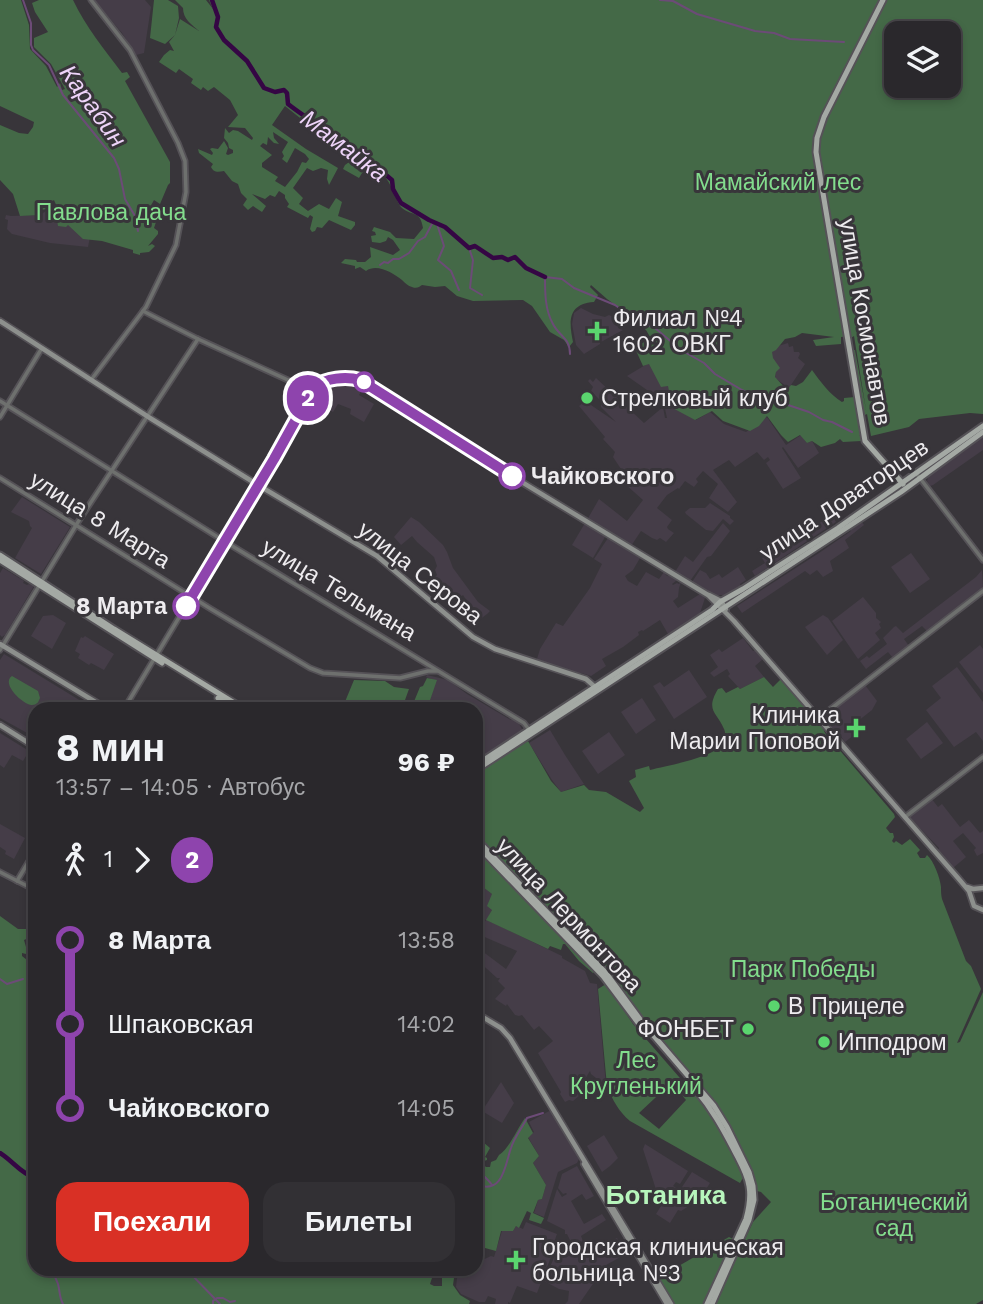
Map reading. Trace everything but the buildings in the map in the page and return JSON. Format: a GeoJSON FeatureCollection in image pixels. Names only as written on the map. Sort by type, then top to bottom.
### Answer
{"type":"FeatureCollection","features":[{"type":"Feature","properties":{"kind":"main road","name":"улица Космонавтов"},"geometry":{"type":"LineString","coordinates":[[884,0],[824,117],[817,138],[816,152],[865,441],[904,483]]}},
{"type":"Feature","properties":{"kind":"main road","name":"улица Серова"},"geometry":{"type":"LineString","coordinates":[[0,321],[147,416],[377,556],[468,634],[495,649],[597,683],[596,688]]}},
{"type":"Feature","properties":{"kind":"main road"},"geometry":{"type":"LineString","coordinates":[[258,485],[316,385],[344,378],[360,380],[722,605],[964,884],[974,906],[983,910]]}},
{"type":"Feature","properties":{"kind":"main road","name":"улица Доваторцев"},"geometry":{"type":"LineString","coordinates":[[550,719],[918,475],[983,426]]}},
{"type":"Feature","properties":{"kind":"main road","name":"улица Доваторцев"},"geometry":{"type":"LineString","coordinates":[[918,475],[927,472],[983,432]]}},
{"type":"Feature","properties":{"kind":"main road"},"geometry":{"type":"LineString","coordinates":[[904,483],[918,475]]}},
{"type":"Feature","properties":{"kind":"main road"},"geometry":{"type":"LineString","coordinates":[[0,557],[100,625],[232,702]]}},
{"type":"Feature","properties":{"kind":"main road"},"geometry":{"type":"LineString","coordinates":[[705,593],[734,621]]}},
{"type":"Feature","properties":{"kind":"main road","name":"улица Доваторцев"},"geometry":{"type":"LineString","coordinates":[[483,763],[722,605]]}},
{"type":"Feature","properties":{"kind":"main road"},"geometry":{"type":"LineString","coordinates":[[1,647],[95,702]]}},
{"type":"Feature","properties":{"kind":"main road"},"geometry":{"type":"LineString","coordinates":[[156,657],[226,702]]}},
{"type":"Feature","properties":{"kind":"main road"},"geometry":{"type":"LineString","coordinates":[[582,678],[587,686],[585,694]]}},
{"type":"Feature","properties":{"kind":"main road","name":"улица Серова"},"geometry":{"type":"LineString","coordinates":[[582,678],[596,688]]}},
{"type":"Feature","properties":{"kind":"main road"},"geometry":{"type":"LineString","coordinates":[[0,725],[28,743]]}},
{"type":"Feature","properties":{"kind":"main road","name":"улица Лермонтова"},"geometry":{"type":"LineString","coordinates":[[483,847],[603,976],[714,1106],[727,1127],[751,1179],[754,1194],[752,1213],[710,1304]]}},
{"type":"Feature","properties":{"kind":"main road","name":"улица Лермонтова"},"geometry":{"type":"LineString","coordinates":[[483,852],[537,905]]}},
{"type":"Feature","properties":{"kind":"main road"},"geometry":{"type":"LineString","coordinates":[[964,884],[970,889],[981,888]]}},
{"type":"Feature","properties":{"kind":"main road"},"geometry":{"type":"LineString","coordinates":[[971,898],[974,891],[981,888]]}},
{"type":"Feature","properties":{"kind":"main road"},"geometry":{"type":"LineString","coordinates":[[483,1017],[501,1028],[510,1038],[669,1304]]}},
{"type":"Feature","properties":{"kind":"street"},"geometry":{"type":"LineString","coordinates":[[91,380],[146,307],[179,233],[186,192],[185,161],[178,143],[130,50],[92,0]]}},
{"type":"Feature","properties":{"kind":"street"},"geometry":{"type":"LineString","coordinates":[[142,311],[312,390]]}},
{"type":"Feature","properties":{"kind":"street"},"geometry":{"type":"LineString","coordinates":[[1,647],[74,524],[198,339]]}},
{"type":"Feature","properties":{"kind":"street"},"geometry":{"type":"LineString","coordinates":[[0,417],[42,348]]}},
{"type":"Feature","properties":{"kind":"street","name":"улица Тельмана"},"geometry":{"type":"LineString","coordinates":[[0,401],[224,541],[531,726],[530,732]]}},
{"type":"Feature","properties":{"kind":"street"},"geometry":{"type":"LineString","coordinates":[[927,472],[928,488]]}},
{"type":"Feature","properties":{"kind":"street"},"geometry":{"type":"LineString","coordinates":[[918,475],[983,560]]}},
{"type":"Feature","properties":{"kind":"street","name":"улица 8 Марта"},"geometry":{"type":"LineString","coordinates":[[0,478],[296,661],[319,672],[400,678],[433,671],[451,678]]}},
{"type":"Feature","properties":{"kind":"street"},"geometry":{"type":"LineString","coordinates":[[904,483],[920,483],[928,488]]}},
{"type":"Feature","properties":{"kind":"street"},"geometry":{"type":"LineString","coordinates":[[128,702],[258,485]]}},
{"type":"Feature","properties":{"kind":"street"},"geometry":{"type":"LineString","coordinates":[[819,718],[983,591]]}},
{"type":"Feature","properties":{"kind":"street","name":"улица Тельмана"},"geometry":{"type":"LineString","coordinates":[[520,721],[530,732]]}},
{"type":"Feature","properties":{"kind":"street"},"geometry":{"type":"LineString","coordinates":[[905,817],[983,757]]}},
{"type":"Feature","properties":{"kind":"street"},"geometry":{"type":"LineString","coordinates":[[17,881],[28,863]]}},
{"type":"Feature","properties":{"kind":"street"},"geometry":{"type":"LineString","coordinates":[[0,872],[28,886]]}},
{"type":"Feature","properties":{"kind":"shaded area"},"geometry":{"type":"Polygon","coordinates":[[[94,0],[145,0],[151,7],[144,53],[136,55],[122,33],[94,0]]]}},
{"type":"Feature","properties":{"kind":"shaded area"},"geometry":{"type":"Polygon","coordinates":[[[46,211],[92,227],[88,247],[50,243],[12,234],[7,229],[6,215],[40,215],[46,211]]]}},
{"type":"Feature","properties":{"kind":"shaded area","name":"Филиал №4 1602 ОВКГ"},"geometry":{"type":"Polygon","coordinates":[[[581,308],[593,314],[613,317],[623,330],[601,342],[600,340],[600,344],[584,354],[576,345],[572,324],[574,313],[581,308]]]}},
{"type":"Feature","properties":{"kind":"shaded area"},"geometry":{"type":"Polygon","coordinates":[[[768,342],[778,346],[788,343],[789,347],[793,346],[794,352],[799,352],[798,358],[805,364],[789,388],[775,378],[776,372],[770,366],[768,342]]]}},
{"type":"Feature","properties":{"kind":"shaded area"},"geometry":{"type":"Polygon","coordinates":[[[652,361],[674,395],[669,400],[657,397],[627,376],[652,361]]]}},
{"type":"Feature","properties":{"kind":"shaded area"},"geometry":{"type":"Polygon","coordinates":[[[596,378],[644,423],[663,407],[667,418],[665,403],[696,420],[710,412],[724,424],[746,432],[767,417],[786,445],[801,435],[807,443],[812,441],[819,453],[798,468],[782,448],[801,478],[783,489],[766,463],[770,460],[768,457],[764,460],[757,452],[735,467],[729,460],[713,470],[737,502],[728,512],[709,498],[718,484],[703,471],[696,479],[698,482],[694,487],[685,481],[679,489],[667,495],[657,508],[672,520],[667,527],[674,533],[666,542],[641,531],[631,546],[587,520],[599,499],[627,521],[643,500],[616,476],[623,472],[613,457],[615,452],[579,406],[585,401],[616,422],[601,407],[601,401],[591,391],[593,387],[588,381],[590,379],[593,382],[596,378]]]}},
{"type":"Feature","properties":{"kind":"shaded area"},"geometry":{"type":"Polygon","coordinates":[[[356,380],[365,385],[359,395],[374,404],[364,422],[350,414],[351,409],[338,404],[333,412],[310,398],[317,387],[356,380]]]}},
{"type":"Feature","properties":{"kind":"shaded area"},"geometry":{"type":"Polygon","coordinates":[[[983,434],[983,450],[930,486],[927,481],[929,474],[983,434]]]}},
{"type":"Feature","properties":{"kind":"shaded area"},"geometry":{"type":"Polygon","coordinates":[[[22,497],[70,527],[41,574],[15,558],[32,528],[29,521],[11,512],[22,497]]]}},
{"type":"Feature","properties":{"kind":"shaded area"},"geometry":{"type":"Polygon","coordinates":[[[710,503],[734,521],[730,525],[723,519],[713,531],[706,530],[685,512],[690,508],[705,508],[710,503]]]}},
{"type":"Feature","properties":{"kind":"shaded area"},"geometry":{"type":"Polygon","coordinates":[[[832,515],[836,522],[755,576],[752,571],[765,563],[762,558],[832,515]]]}},
{"type":"Feature","properties":{"kind":"shaded area"},"geometry":{"type":"Polygon","coordinates":[[[411,517],[443,545],[453,568],[478,602],[490,611],[479,620],[469,612],[472,609],[463,595],[459,598],[453,593],[451,596],[441,586],[435,577],[437,566],[434,557],[412,536],[401,545],[394,537],[411,517]]]}},
{"type":"Feature","properties":{"kind":"shaded area"},"geometry":{"type":"Polygon","coordinates":[[[861,521],[864,525],[845,540],[849,548],[830,561],[833,571],[823,577],[817,570],[810,575],[805,571],[742,613],[737,606],[819,553],[861,521]]]}},
{"type":"Feature","properties":{"kind":"shaded area"},"geometry":{"type":"Polygon","coordinates":[[[585,523],[605,537],[593,558],[572,545],[585,523]]]}},
{"type":"Feature","properties":{"kind":"shaded area"},"geometry":{"type":"Polygon","coordinates":[[[723,523],[730,531],[690,581],[675,572],[685,556],[693,562],[723,523]]]}},
{"type":"Feature","properties":{"kind":"shaded area"},"geometry":{"type":"Polygon","coordinates":[[[608,538],[640,558],[633,570],[625,576],[628,581],[637,586],[646,572],[659,579],[664,572],[677,580],[673,585],[681,582],[678,597],[673,601],[678,608],[700,594],[705,598],[700,613],[668,634],[660,620],[638,632],[639,635],[623,647],[602,659],[606,666],[591,676],[537,659],[556,623],[563,626],[590,588],[602,564],[594,559],[608,538]]]}},
{"type":"Feature","properties":{"kind":"shaded area"},"geometry":{"type":"Polygon","coordinates":[[[911,553],[930,579],[910,593],[891,567],[911,553]]]}},
{"type":"Feature","properties":{"kind":"shaded area"},"geometry":{"type":"Polygon","coordinates":[[[738,567],[746,580],[740,584],[740,588],[728,595],[714,595],[692,582],[700,570],[710,579],[719,574],[722,578],[738,567]]]}},
{"type":"Feature","properties":{"kind":"shaded area"},"geometry":{"type":"Polygon","coordinates":[[[3,568],[24,581],[23,583],[34,586],[2,637],[0,573],[3,568]]]}},
{"type":"Feature","properties":{"kind":"shaded area"},"geometry":{"type":"Polygon","coordinates":[[[982,570],[983,588],[928,632],[922,626],[904,639],[909,646],[893,658],[888,652],[866,669],[860,661],[867,656],[869,658],[887,644],[883,638],[894,627],[903,633],[982,570]]]}},
{"type":"Feature","properties":{"kind":"shaded area"},"geometry":{"type":"Polygon","coordinates":[[[863,597],[876,613],[881,628],[875,633],[880,640],[858,659],[832,621],[863,597]]]}},
{"type":"Feature","properties":{"kind":"shaded area"},"geometry":{"type":"Polygon","coordinates":[[[53,615],[66,623],[52,649],[31,636],[43,616],[53,615]]]}},
{"type":"Feature","properties":{"kind":"shaded area"},"geometry":{"type":"Polygon","coordinates":[[[823,615],[843,640],[827,655],[805,627],[823,615]]]}},
{"type":"Feature","properties":{"kind":"shaded area"},"geometry":{"type":"Polygon","coordinates":[[[85,636],[114,654],[104,670],[78,658],[80,654],[75,651],[81,637],[85,636]]]}},
{"type":"Feature","properties":{"kind":"shaded area"},"geometry":{"type":"Polygon","coordinates":[[[743,638],[763,659],[755,666],[764,677],[740,689],[728,676],[730,674],[727,669],[714,677],[710,673],[718,667],[710,655],[719,649],[722,652],[743,638]]]}},
{"type":"Feature","properties":{"kind":"shaded area"},"geometry":{"type":"Polygon","coordinates":[[[980,645],[983,649],[983,693],[959,662],[980,645]]]}},
{"type":"Feature","properties":{"kind":"shaded area"},"geometry":{"type":"Polygon","coordinates":[[[4,654],[83,702],[28,702],[28,733],[0,718],[0,660],[4,654]]]}},
{"type":"Feature","properties":{"kind":"shaded area"},"geometry":{"type":"Polygon","coordinates":[[[957,667],[983,702],[983,741],[976,732],[954,747],[926,710],[941,698],[932,686],[957,667]]]}},
{"type":"Feature","properties":{"kind":"shaded area"},"geometry":{"type":"Polygon","coordinates":[[[689,670],[707,697],[674,719],[653,686],[660,682],[664,687],[689,670]]]}},
{"type":"Feature","properties":{"kind":"shaded area"},"geometry":{"type":"Polygon","coordinates":[[[427,675],[448,680],[481,702],[429,702],[436,681],[426,677],[427,675]]]}},
{"type":"Feature","properties":{"kind":"shaded area"},"geometry":{"type":"Polygon","coordinates":[[[865,685],[877,701],[872,710],[858,721],[863,728],[845,742],[825,722],[824,717],[865,685]]]}},
{"type":"Feature","properties":{"kind":"shaded area"},"geometry":{"type":"Polygon","coordinates":[[[642,698],[656,720],[636,734],[621,712],[642,698]]]}},
{"type":"Feature","properties":{"kind":"shaded area"},"geometry":{"type":"Polygon","coordinates":[[[483,703],[511,720],[514,719],[523,731],[483,757],[483,703]]]}},
{"type":"Feature","properties":{"kind":"shaded area"},"geometry":{"type":"Polygon","coordinates":[[[927,722],[943,743],[921,759],[906,739],[927,722]]]}},
{"type":"Feature","properties":{"kind":"shaded area"},"geometry":{"type":"Polygon","coordinates":[[[550,730],[584,784],[561,792],[552,780],[529,743],[550,730]]]}},
{"type":"Feature","properties":{"kind":"shaded area"},"geometry":{"type":"Polygon","coordinates":[[[609,732],[625,755],[598,774],[582,751],[609,732]]]}},
{"type":"Feature","properties":{"kind":"shaded area"},"geometry":{"type":"Polygon","coordinates":[[[0,733],[28,753],[23,761],[12,755],[4,768],[0,765],[0,733]]]}},
{"type":"Feature","properties":{"kind":"shaded area"},"geometry":{"type":"Polygon","coordinates":[[[931,798],[938,807],[942,804],[960,827],[969,820],[980,833],[983,831],[983,853],[977,856],[974,850],[976,848],[963,833],[953,841],[966,857],[953,868],[939,848],[909,817],[931,798]]]}},
{"type":"Feature","properties":{"kind":"shaded area"},"geometry":{"type":"Polygon","coordinates":[[[0,824],[25,838],[14,859],[0,847],[0,824]]]}},
{"type":"Feature","properties":{"kind":"shaded area"},"geometry":{"type":"Polygon","coordinates":[[[483,887],[492,894],[492,910],[487,920],[562,956],[585,971],[590,983],[597,984],[606,1086],[590,1071],[585,1079],[588,1082],[585,1091],[573,1101],[565,1102],[538,1053],[553,1041],[539,1026],[534,1030],[522,1015],[515,1015],[507,1004],[506,1006],[495,999],[505,988],[498,981],[500,978],[483,965],[483,952],[506,969],[517,951],[483,936],[483,924],[486,920],[483,918],[483,887]]]}},
{"type":"Feature","properties":{"kind":"shaded area"},"geometry":{"type":"Polygon","coordinates":[[[501,1082],[514,1103],[502,1123],[483,1109],[501,1082]]]}},
{"type":"Feature","properties":{"kind":"shaded area"},"geometry":{"type":"Polygon","coordinates":[[[551,1110],[579,1159],[577,1163],[558,1172],[544,1217],[534,1213],[546,1185],[533,1163],[539,1156],[528,1137],[534,1132],[529,1122],[551,1110]]]}},
{"type":"Feature","properties":{"kind":"shaded area"},"geometry":{"type":"Polygon","coordinates":[[[604,1135],[618,1158],[602,1172],[587,1146],[604,1135]]]}},
{"type":"Feature","properties":{"kind":"shaded area"},"geometry":{"type":"Polygon","coordinates":[[[645,1144],[688,1171],[680,1184],[676,1182],[673,1186],[680,1190],[692,1172],[710,1183],[696,1205],[694,1203],[681,1211],[678,1210],[670,1223],[656,1214],[666,1198],[660,1202],[643,1149],[645,1144]]]}},
{"type":"Feature","properties":{"kind":"shaded area"},"geometry":{"type":"Polygon","coordinates":[[[577,1166],[594,1196],[586,1200],[582,1194],[571,1201],[584,1224],[602,1214],[606,1220],[581,1236],[581,1242],[588,1253],[617,1238],[626,1254],[606,1265],[579,1304],[565,1304],[569,1291],[544,1281],[556,1253],[563,1255],[570,1240],[565,1230],[547,1221],[557,1189],[562,1197],[567,1194],[563,1194],[558,1188],[562,1174],[577,1166]]]}},
{"type":"Feature","properties":{"kind":"shaded area","name":"Городская клиническая больница №3"},"geometry":{"type":"Polygon","coordinates":[[[526,1222],[557,1234],[537,1293],[517,1286],[508,1304],[495,1304],[496,1299],[488,1296],[485,1302],[479,1302],[461,1294],[456,1287],[457,1276],[483,1276],[483,1260],[494,1257],[502,1231],[513,1231],[516,1226],[523,1229],[526,1222]]]}},
{"type":"Feature","properties":{"kind":"green space","name":"Павлова дача"},"geometry":{"type":"Polygon","coordinates":[[[0,0],[21,0],[29,25],[30,49],[46,66],[57,87],[60,83],[62,90],[65,89],[51,64],[34,47],[34,38],[48,32],[32,3],[39,0],[73,0],[102,46],[122,73],[127,72],[130,77],[125,81],[170,162],[170,183],[160,204],[154,200],[148,211],[157,219],[154,228],[158,231],[148,246],[155,246],[149,252],[140,255],[133,253],[133,250],[102,241],[83,239],[68,225],[58,226],[57,220],[66,215],[52,213],[52,209],[57,207],[54,200],[48,204],[47,209],[41,210],[40,215],[20,216],[13,194],[0,180],[0,125],[28,134],[34,122],[0,106],[0,0]]]}},
{"type":"Feature","properties":{"kind":"green space"},"geometry":{"type":"Polygon","coordinates":[[[154,0],[168,0],[178,6],[179,18],[175,35],[165,44],[150,38],[154,0]]]}},
{"type":"Feature","properties":{"kind":"green space","name":"Мамайский лес"},"geometry":{"type":"Polygon","coordinates":[[[175,0],[206,0],[213,9],[209,0],[983,0],[983,414],[919,419],[909,427],[871,436],[867,414],[865,415],[863,410],[853,350],[866,410],[854,336],[841,337],[841,344],[816,346],[813,340],[834,337],[802,333],[785,339],[772,352],[780,368],[775,377],[787,390],[791,385],[796,386],[803,382],[812,370],[829,392],[842,402],[844,398],[855,397],[862,435],[859,436],[863,439],[843,442],[840,439],[821,447],[812,441],[807,443],[800,435],[788,442],[767,416],[759,426],[750,431],[723,421],[712,411],[695,420],[667,405],[664,402],[669,391],[668,386],[661,387],[649,364],[643,366],[633,344],[642,343],[650,337],[646,330],[638,324],[630,326],[627,322],[622,323],[619,316],[622,310],[591,285],[598,295],[594,302],[585,303],[574,310],[571,321],[573,342],[569,347],[564,340],[550,332],[532,306],[523,300],[473,301],[457,296],[445,286],[422,285],[414,288],[385,270],[375,268],[366,271],[341,263],[345,259],[365,262],[371,257],[370,247],[393,255],[400,250],[393,240],[388,237],[380,243],[372,242],[371,236],[376,235],[372,231],[374,227],[390,232],[396,238],[414,239],[423,228],[420,218],[401,207],[388,182],[378,170],[368,165],[359,178],[343,169],[352,160],[347,148],[285,106],[272,125],[338,168],[329,185],[328,170],[321,168],[313,171],[307,168],[293,188],[303,198],[299,204],[308,211],[319,204],[329,209],[336,198],[342,202],[338,216],[355,222],[355,225],[351,230],[329,220],[322,228],[317,227],[312,232],[310,229],[313,217],[310,215],[308,218],[287,207],[289,204],[285,195],[279,191],[275,197],[270,195],[265,199],[252,194],[266,206],[262,212],[253,206],[248,210],[243,205],[247,199],[238,184],[224,171],[213,170],[213,164],[199,153],[198,149],[212,155],[210,149],[218,149],[224,141],[228,148],[226,154],[233,153],[224,138],[225,128],[229,133],[238,131],[252,140],[253,138],[245,128],[228,127],[238,115],[230,100],[214,87],[208,91],[203,87],[201,90],[191,83],[193,79],[179,69],[176,73],[159,62],[170,50],[174,51],[169,42],[175,35],[180,19],[199,31],[188,21],[183,8],[175,0]],[[273,132],[279,144],[268,137],[267,145],[263,143],[260,146],[272,155],[262,163],[262,167],[278,177],[275,181],[285,187],[302,162],[306,163],[309,159],[295,148],[287,163],[282,159],[282,152],[288,142],[273,132]]]}},
{"type":"Feature","properties":{"kind":"green space"},"geometry":{"type":"Polygon","coordinates":[[[12,676],[38,691],[38,702],[28,703],[19,698],[11,689],[9,680],[12,676]]]}},
{"type":"Feature","properties":{"kind":"green space","name":"Парк Победы"},"geometry":{"type":"Polygon","coordinates":[[[764,677],[773,687],[781,679],[894,814],[895,817],[886,828],[893,833],[892,841],[902,845],[910,839],[920,850],[917,853],[920,858],[927,855],[930,858],[938,875],[942,899],[966,961],[981,989],[957,1043],[960,1042],[983,992],[983,1300],[976,1304],[715,1304],[753,1222],[771,1202],[757,1191],[752,1175],[717,1107],[483,845],[483,770],[528,741],[551,781],[561,792],[584,785],[589,790],[606,792],[640,812],[644,808],[629,781],[636,777],[635,770],[649,766],[650,770],[691,760],[720,747],[726,741],[725,731],[712,707],[714,696],[718,689],[722,688],[726,693],[738,687],[740,689],[764,677]]]}},
{"type":"Feature","properties":{"kind":"green space"},"geometry":{"type":"Polygon","coordinates":[[[427,678],[437,680],[429,702],[414,702],[420,687],[427,678]]]}},
{"type":"Feature","properties":{"kind":"green space"},"geometry":{"type":"Polygon","coordinates":[[[354,680],[385,681],[394,687],[409,689],[405,700],[409,702],[345,702],[354,680]]]}},
{"type":"Feature","properties":{"kind":"green space"},"geometry":{"type":"Polygon","coordinates":[[[483,856],[595,971],[593,973],[579,961],[565,944],[561,950],[550,946],[548,949],[486,920],[492,910],[487,906],[492,894],[483,887],[483,856]]]}},
{"type":"Feature","properties":{"kind":"green space"},"geometry":{"type":"Polygon","coordinates":[[[0,916],[18,929],[28,929],[28,938],[24,940],[28,954],[22,953],[22,956],[28,961],[28,1276],[433,1276],[430,1284],[434,1286],[442,1286],[442,1278],[454,1278],[453,1285],[460,1295],[470,1301],[469,1304],[0,1304],[0,916]]]}},
{"type":"Feature","properties":{"kind":"green space","name":"Лес Кругленький"},"geometry":{"type":"Polygon","coordinates":[[[606,984],[633,1024],[686,1085],[682,1089],[676,1089],[670,1084],[639,1113],[659,1129],[686,1100],[681,1094],[688,1087],[712,1118],[732,1152],[744,1176],[740,1183],[630,1121],[619,1109],[607,1086],[598,989],[606,984]]]}},
{"type":"Feature","properties":{"kind":"green space"},"geometry":{"type":"Polygon","coordinates":[[[525,1118],[533,1133],[528,1138],[539,1156],[533,1163],[546,1185],[542,1199],[538,1200],[533,1213],[544,1218],[541,1224],[529,1220],[531,1213],[527,1211],[519,1228],[516,1226],[513,1231],[501,1231],[496,1251],[483,1249],[483,1164],[490,1167],[491,1162],[510,1144],[525,1118]]]}},
{"type":"Feature","properties":{"kind":"green space"},"geometry":{"type":"Polygon","coordinates":[[[483,1142],[490,1148],[485,1157],[487,1160],[483,1161],[483,1142]]]}},
{"type":"Feature","properties":{"kind":"green space"},"geometry":{"type":"Polygon","coordinates":[[[729,1237],[733,1239],[704,1304],[673,1304],[659,1281],[670,1271],[729,1237]]]}},
{"type":"Feature","properties":{"kind":"waterway","name":"Карабин"},"geometry":{"type":"LineString","coordinates":[[23,0],[31,23],[33,50],[49,65],[63,95],[114,158],[125,199],[135,216],[138,231]]}},
{"type":"Feature","properties":{"kind":"waterway","name":"Мамайка"},"geometry":{"type":"LineString","coordinates":[[212,0],[218,17],[216,27],[224,40],[247,61],[264,88],[275,92],[284,90],[288,104],[356,151],[392,180],[393,189],[401,203],[445,227],[469,248],[475,246],[493,258],[502,257],[508,260],[515,257],[526,268],[545,277]]}},
{"type":"Feature","properties":{"kind":"waterway"},"geometry":{"type":"LineString","coordinates":[[660,0],[673,1],[697,14],[790,39],[844,42]]}},
{"type":"Feature","properties":{"kind":"waterway"},"geometry":{"type":"LineString","coordinates":[[380,265],[409,253],[418,241],[425,237],[433,222]]}},
{"type":"Feature","properties":{"kind":"waterway"},"geometry":{"type":"LineString","coordinates":[[437,224],[444,246],[438,260],[451,271],[459,290]]}},
{"type":"Feature","properties":{"kind":"waterway"},"geometry":{"type":"LineString","coordinates":[[469,248],[473,260],[470,288],[482,295]]}},
{"type":"Feature","properties":{"kind":"waterway","name":"Мамайка"},"geometry":{"type":"LineString","coordinates":[[570,354],[568,344],[555,328],[548,313],[545,277],[562,279],[574,288],[615,305],[636,320],[655,328],[681,350],[742,390],[768,403],[779,402],[809,412],[852,432]]}},
{"type":"Feature","properties":{"kind":"waterway"},"geometry":{"type":"LineString","coordinates":[[0,979],[7,984],[23,979]]}},
{"type":"Feature","properties":{"kind":"waterway"},"geometry":{"type":"LineString","coordinates":[[483,1186],[492,1186],[501,1177],[514,1140],[527,1118],[543,1113]]}},
{"type":"Feature","properties":{"kind":"waterway"},"geometry":{"type":"LineString","coordinates":[[0,1153],[28,1174]]}},
{"type":"Feature","properties":{"kind":"waterway"},"geometry":{"type":"LineString","coordinates":[[483,1176],[492,1185]]}},
{"type":"Feature","properties":{"kind":"waterway"},"geometry":{"type":"LineString","coordinates":[[54,1276],[63,1304]]}},
{"type":"Feature","properties":{"kind":"waterway"},"geometry":{"type":"LineString","coordinates":[[193,1276],[220,1304]]}},
{"type":"Feature","properties":{"kind":"waterway"},"geometry":{"type":"LineString","coordinates":[[213,1304],[217,1298],[235,1301]]}},
{"type":"Feature","properties":{"kind":"bus line","name":"2"},"geometry":{"type":"LineString","coordinates":[[186,606],[318,383],[344,378],[360,380],[512,476]]}},
{"type":"Feature","properties":{"kind":"place","name":"Филиал №4 1602 ОВКГ"},"geometry":{"type":"Point","coordinates":[597,331]}},
{"type":"Feature","properties":{"kind":"place","name":"Стрелковый клуб"},"geometry":{"type":"Point","coordinates":[587,398]}},
{"type":"Feature","properties":{"kind":"place","name":"Чайковского"},"geometry":{"type":"Point","coordinates":[512,476]}},
{"type":"Feature","properties":{"kind":"place","name":"8 Марта"},"geometry":{"type":"Point","coordinates":[186,606]}},
{"type":"Feature","properties":{"kind":"place","name":"Клиника Марии Поповой"},"geometry":{"type":"Point","coordinates":[856,728]}},
{"type":"Feature","properties":{"kind":"place","name":"В Прицеле"},"geometry":{"type":"Point","coordinates":[774,1006]}},
{"type":"Feature","properties":{"kind":"place","name":"ФОНБЕТ"},"geometry":{"type":"Point","coordinates":[748,1029]}},
{"type":"Feature","properties":{"kind":"place","name":"Ипподром"},"geometry":{"type":"Point","coordinates":[824,1042]}},
{"type":"Feature","properties":{"kind":"place","name":"Городская клиническая больница №3"},"geometry":{"type":"Point","coordinates":[516,1260]}},
{"type":"Feature","properties":{"kind":"district","name":"Ботаника"},"geometry":{"type":"Point","coordinates":[666,1195]}},
{"type":"Feature","properties":{"kind":"park label","name":"Ботанический сад"},"geometry":{"type":"Point","coordinates":[894,1215]}}]}
